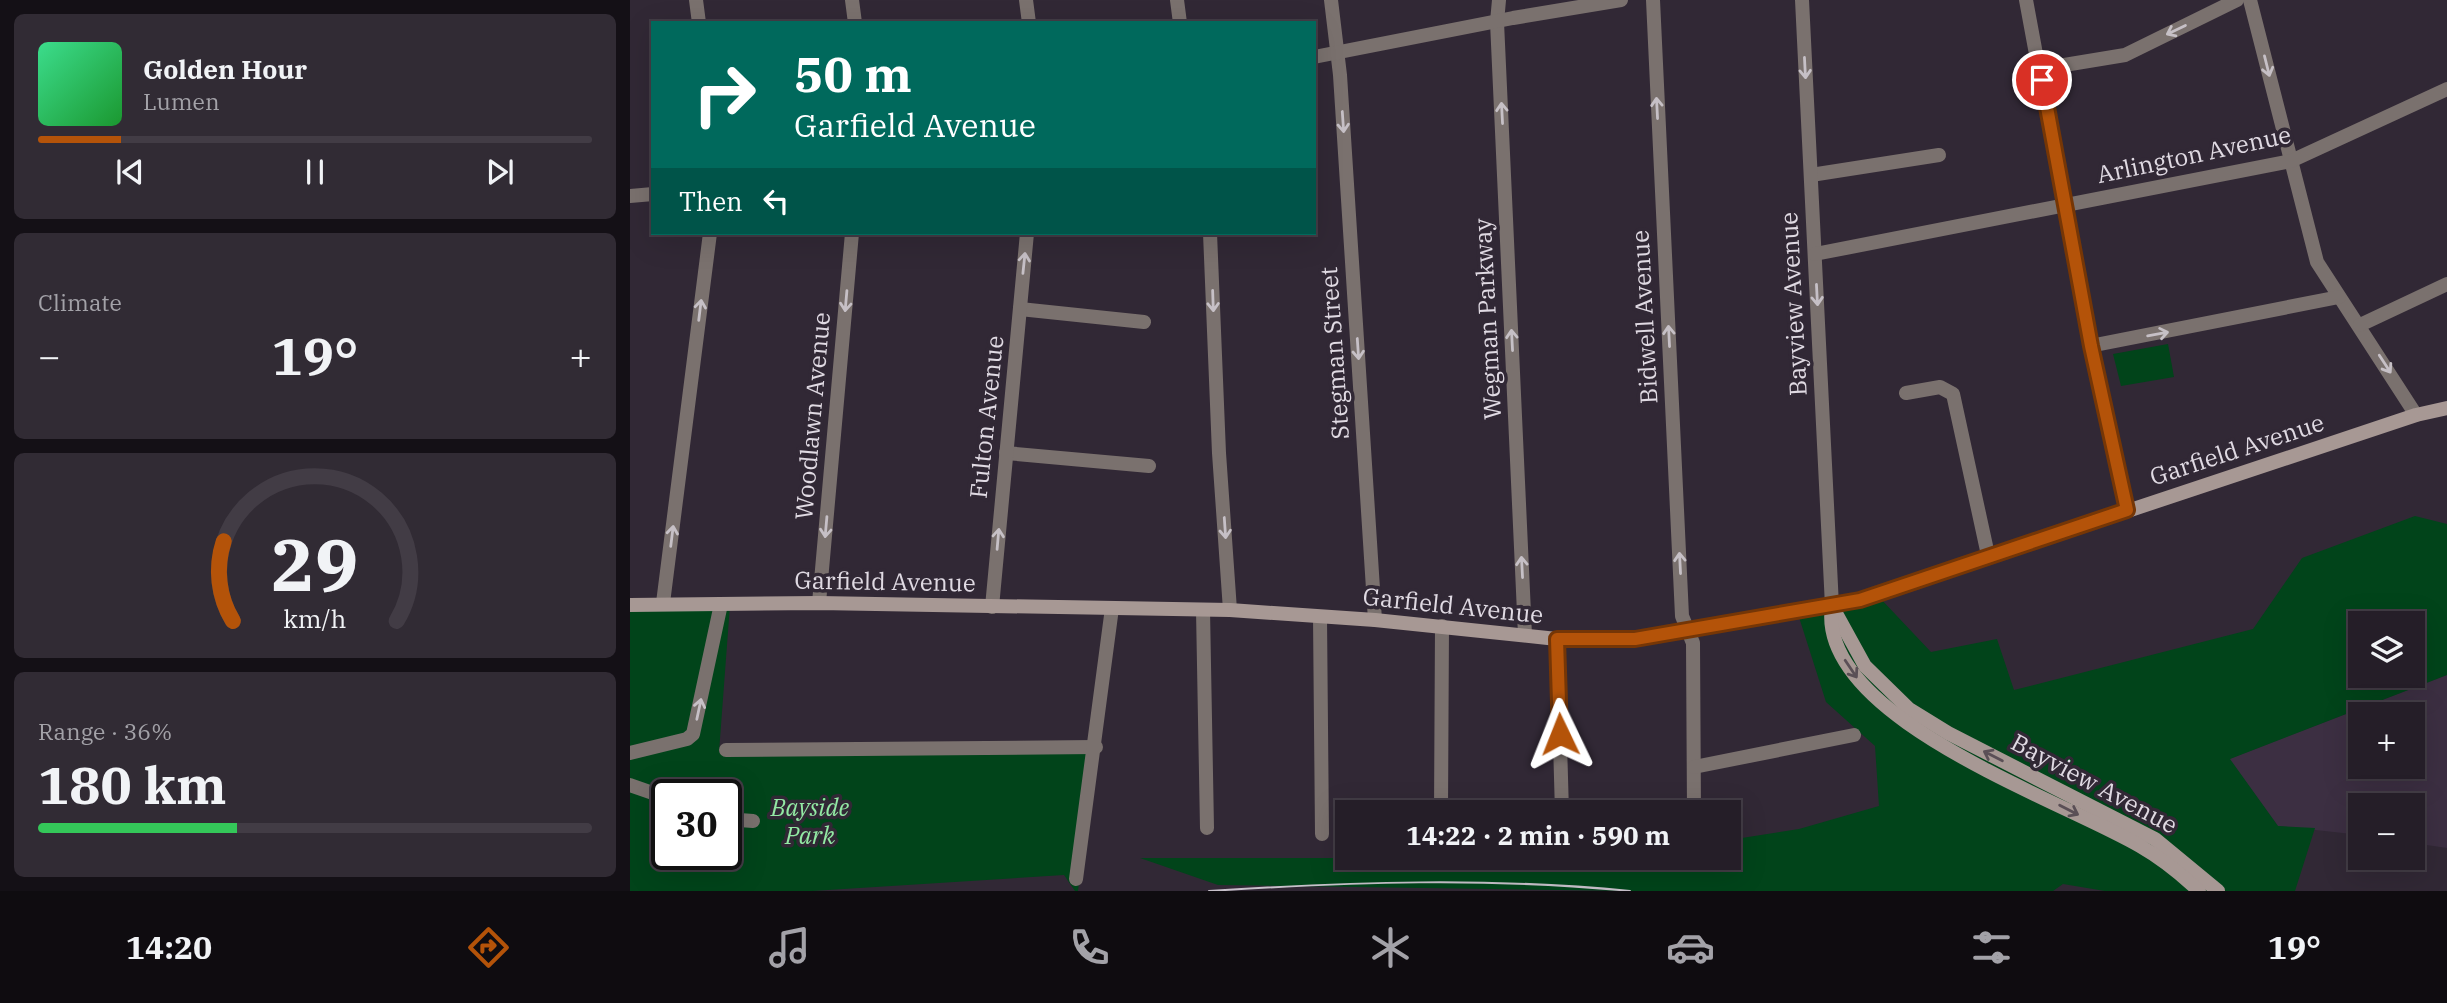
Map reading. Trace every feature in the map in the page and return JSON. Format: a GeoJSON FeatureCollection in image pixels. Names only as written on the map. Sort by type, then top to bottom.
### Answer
{"type":"FeatureCollection","features":[{"type":"Feature","properties":{"kind":"main road","name":"Garfield Avenue"},"geometry":{"type":"LineString","coordinates":[[630,605],[819,603],[1230,610],[1375,620],[1557,639],[1635,639],[1832,606],[1885,592],[1988,555],[2416,415],[2447,408]]}},
{"type":"Feature","properties":{"kind":"main road","name":"Bayview Avenue"},"geometry":{"type":"LineString","coordinates":[[1832,606],[1831,629],[1846,663],[1871,694],[1905,714],[1948,733],[2155,839],[2218,891]]}},
{"type":"Feature","properties":{"kind":"main road","name":"Bayview Avenue"},"geometry":{"type":"LineString","coordinates":[[1905,714],[1942,745],[2139,845],[2199,891]]}},
{"type":"Feature","properties":{"kind":"street"},"geometry":{"type":"LineString","coordinates":[[696,0],[699,21]]}},
{"type":"Feature","properties":{"kind":"street"},"geometry":{"type":"LineString","coordinates":[[852,0],[855,21]]}},
{"type":"Feature","properties":{"kind":"street"},"geometry":{"type":"LineString","coordinates":[[1026,0],[1029,21]]}},
{"type":"Feature","properties":{"kind":"street"},"geometry":{"type":"LineString","coordinates":[[1177,0],[1180,21]]}},
{"type":"Feature","properties":{"kind":"street","name":"Stegman Street"},"geometry":{"type":"LineString","coordinates":[[1332,0],[1339,54],[1375,620]]}},
{"type":"Feature","properties":{"kind":"street","name":"Wegman Parkway"},"geometry":{"type":"LineString","coordinates":[[1499,0],[1497,22],[1525,635]]}},
{"type":"Feature","properties":{"kind":"street"},"geometry":{"type":"LineString","coordinates":[[1316,57],[1621,0]]}},
{"type":"Feature","properties":{"kind":"street","name":"Bidwell Avenue"},"geometry":{"type":"LineString","coordinates":[[1653,0],[1682,616],[1693,643],[1694,800]]}},
{"type":"Feature","properties":{"kind":"street","name":"Bayview Avenue"},"geometry":{"type":"LineString","coordinates":[[1802,0],[1832,606]]}},
{"type":"Feature","properties":{"kind":"street"},"geometry":{"type":"LineString","coordinates":[[2026,0],[2091,346],[2127,510]]}},
{"type":"Feature","properties":{"kind":"street"},"geometry":{"type":"LineString","coordinates":[[2040,69],[2125,55],[2237,0]]}},
{"type":"Feature","properties":{"kind":"street"},"geometry":{"type":"LineString","coordinates":[[2250,0],[2317,262],[2416,415]]}},
{"type":"Feature","properties":{"kind":"street","name":"Arlington Avenue"},"geometry":{"type":"LineString","coordinates":[[1815,254],[2291,161],[2447,89]]}},
{"type":"Feature","properties":{"kind":"street"},"geometry":{"type":"LineString","coordinates":[[1811,175],[1939,155]]}},
{"type":"Feature","properties":{"kind":"street"},"geometry":{"type":"LineString","coordinates":[[630,196],[651,194]]}},
{"type":"Feature","properties":{"kind":"street"},"geometry":{"type":"LineString","coordinates":[[663,603],[710,235]]}},
{"type":"Feature","properties":{"kind":"street","name":"Woodlawn Avenue"},"geometry":{"type":"LineString","coordinates":[[819,603],[852,235]]}},
{"type":"Feature","properties":{"kind":"street","name":"Fulton Avenue"},"geometry":{"type":"LineString","coordinates":[[992,607],[1027,235]]}},
{"type":"Feature","properties":{"kind":"street"},"geometry":{"type":"LineString","coordinates":[[1210,235],[1219,453],[1230,610]]}},
{"type":"Feature","properties":{"kind":"street"},"geometry":{"type":"LineString","coordinates":[[2360,325],[2447,284]]}},
{"type":"Feature","properties":{"kind":"street"},"geometry":{"type":"LineString","coordinates":[[2091,346],[2339,297]]}},
{"type":"Feature","properties":{"kind":"street"},"geometry":{"type":"LineString","coordinates":[[1020,309],[1144,322]]}},
{"type":"Feature","properties":{"kind":"street"},"geometry":{"type":"LineString","coordinates":[[1906,393],[1940,387],[1953,394],[1988,555]]}},
{"type":"Feature","properties":{"kind":"street"},"geometry":{"type":"LineString","coordinates":[[1006,453],[1149,466]]}},
{"type":"Feature","properties":{"kind":"street"},"geometry":{"type":"LineString","coordinates":[[630,753],[687,739],[693,734],[721,604]]}},
{"type":"Feature","properties":{"kind":"street"},"geometry":{"type":"LineString","coordinates":[[1076,879],[1079,843],[1096,747],[1112,608]]}},
{"type":"Feature","properties":{"kind":"street"},"geometry":{"type":"LineString","coordinates":[[1203,610],[1207,828]]}},
{"type":"Feature","properties":{"kind":"street"},"geometry":{"type":"LineString","coordinates":[[1320,617],[1322,834]]}},
{"type":"Feature","properties":{"kind":"street"},"geometry":{"type":"LineString","coordinates":[[1441,800],[1442,626]]}},
{"type":"Feature","properties":{"kind":"street"},"geometry":{"type":"LineString","coordinates":[[1557,639],[1562,800]]}},
{"type":"Feature","properties":{"kind":"street"},"geometry":{"type":"LineString","coordinates":[[1694,767],[1854,735]]}},
{"type":"Feature","properties":{"kind":"street"},"geometry":{"type":"LineString","coordinates":[[726,750],[1096,747]]}},
{"type":"Feature","properties":{"kind":"street"},"geometry":{"type":"LineString","coordinates":[[630,785],[651,792]]}},
{"type":"Feature","properties":{"kind":"street"},"geometry":{"type":"LineString","coordinates":[[742,820],[753,821]]}},
{"type":"Feature","properties":{"kind":"shaded area"},"geometry":{"type":"Polygon","coordinates":[[[2447,675],[2447,848],[2425,845],[2425,793],[2348,793],[2348,834],[2278,826],[2229,759],[2348,713],[2348,779],[2425,779],[2425,702],[2377,702],[2413,688],[2425,688],[2425,683],[2447,675]]]}},
{"type":"Feature","properties":{"kind":"green space"},"geometry":{"type":"Polygon","coordinates":[[[2168,344],[2174,377],[2121,386],[2113,354],[2168,344]]]}},
{"type":"Feature","properties":{"kind":"green space"},"geometry":{"type":"Polygon","coordinates":[[[2415,516],[2447,524],[2447,675],[2425,684],[2425,611],[2348,611],[2348,688],[2413,688],[2377,702],[2348,702],[2348,713],[2230,759],[2278,826],[2315,828],[2295,891],[2105,891],[2063,884],[2053,891],[1632,891],[1218,885],[1140,858],[1335,858],[1335,870],[1741,870],[1741,838],[1799,829],[1879,806],[1875,746],[1826,702],[1798,614],[1879,597],[1931,652],[1997,639],[2014,690],[2253,629],[2302,558],[2415,516]]]}},
{"type":"Feature","properties":{"kind":"green space","name":"Bayside Park"},"geometry":{"type":"Polygon","coordinates":[[[730,605],[719,752],[1095,751],[1078,891],[1075,891],[1064,875],[812,891],[630,891],[630,606],[730,605]]]}},
{"type":"Feature","properties":{"kind":"tram line"},"geometry":{"type":"LineString","coordinates":[[1209,891],[1420,882],[1524,884],[1630,891]]}},
{"type":"Feature","properties":{"kind":"route"},"geometry":{"type":"LineString","coordinates":[[1560,734],[1557,639],[1635,639],[1860,600],[2127,510],[2091,346],[2042,80]]}}]}
